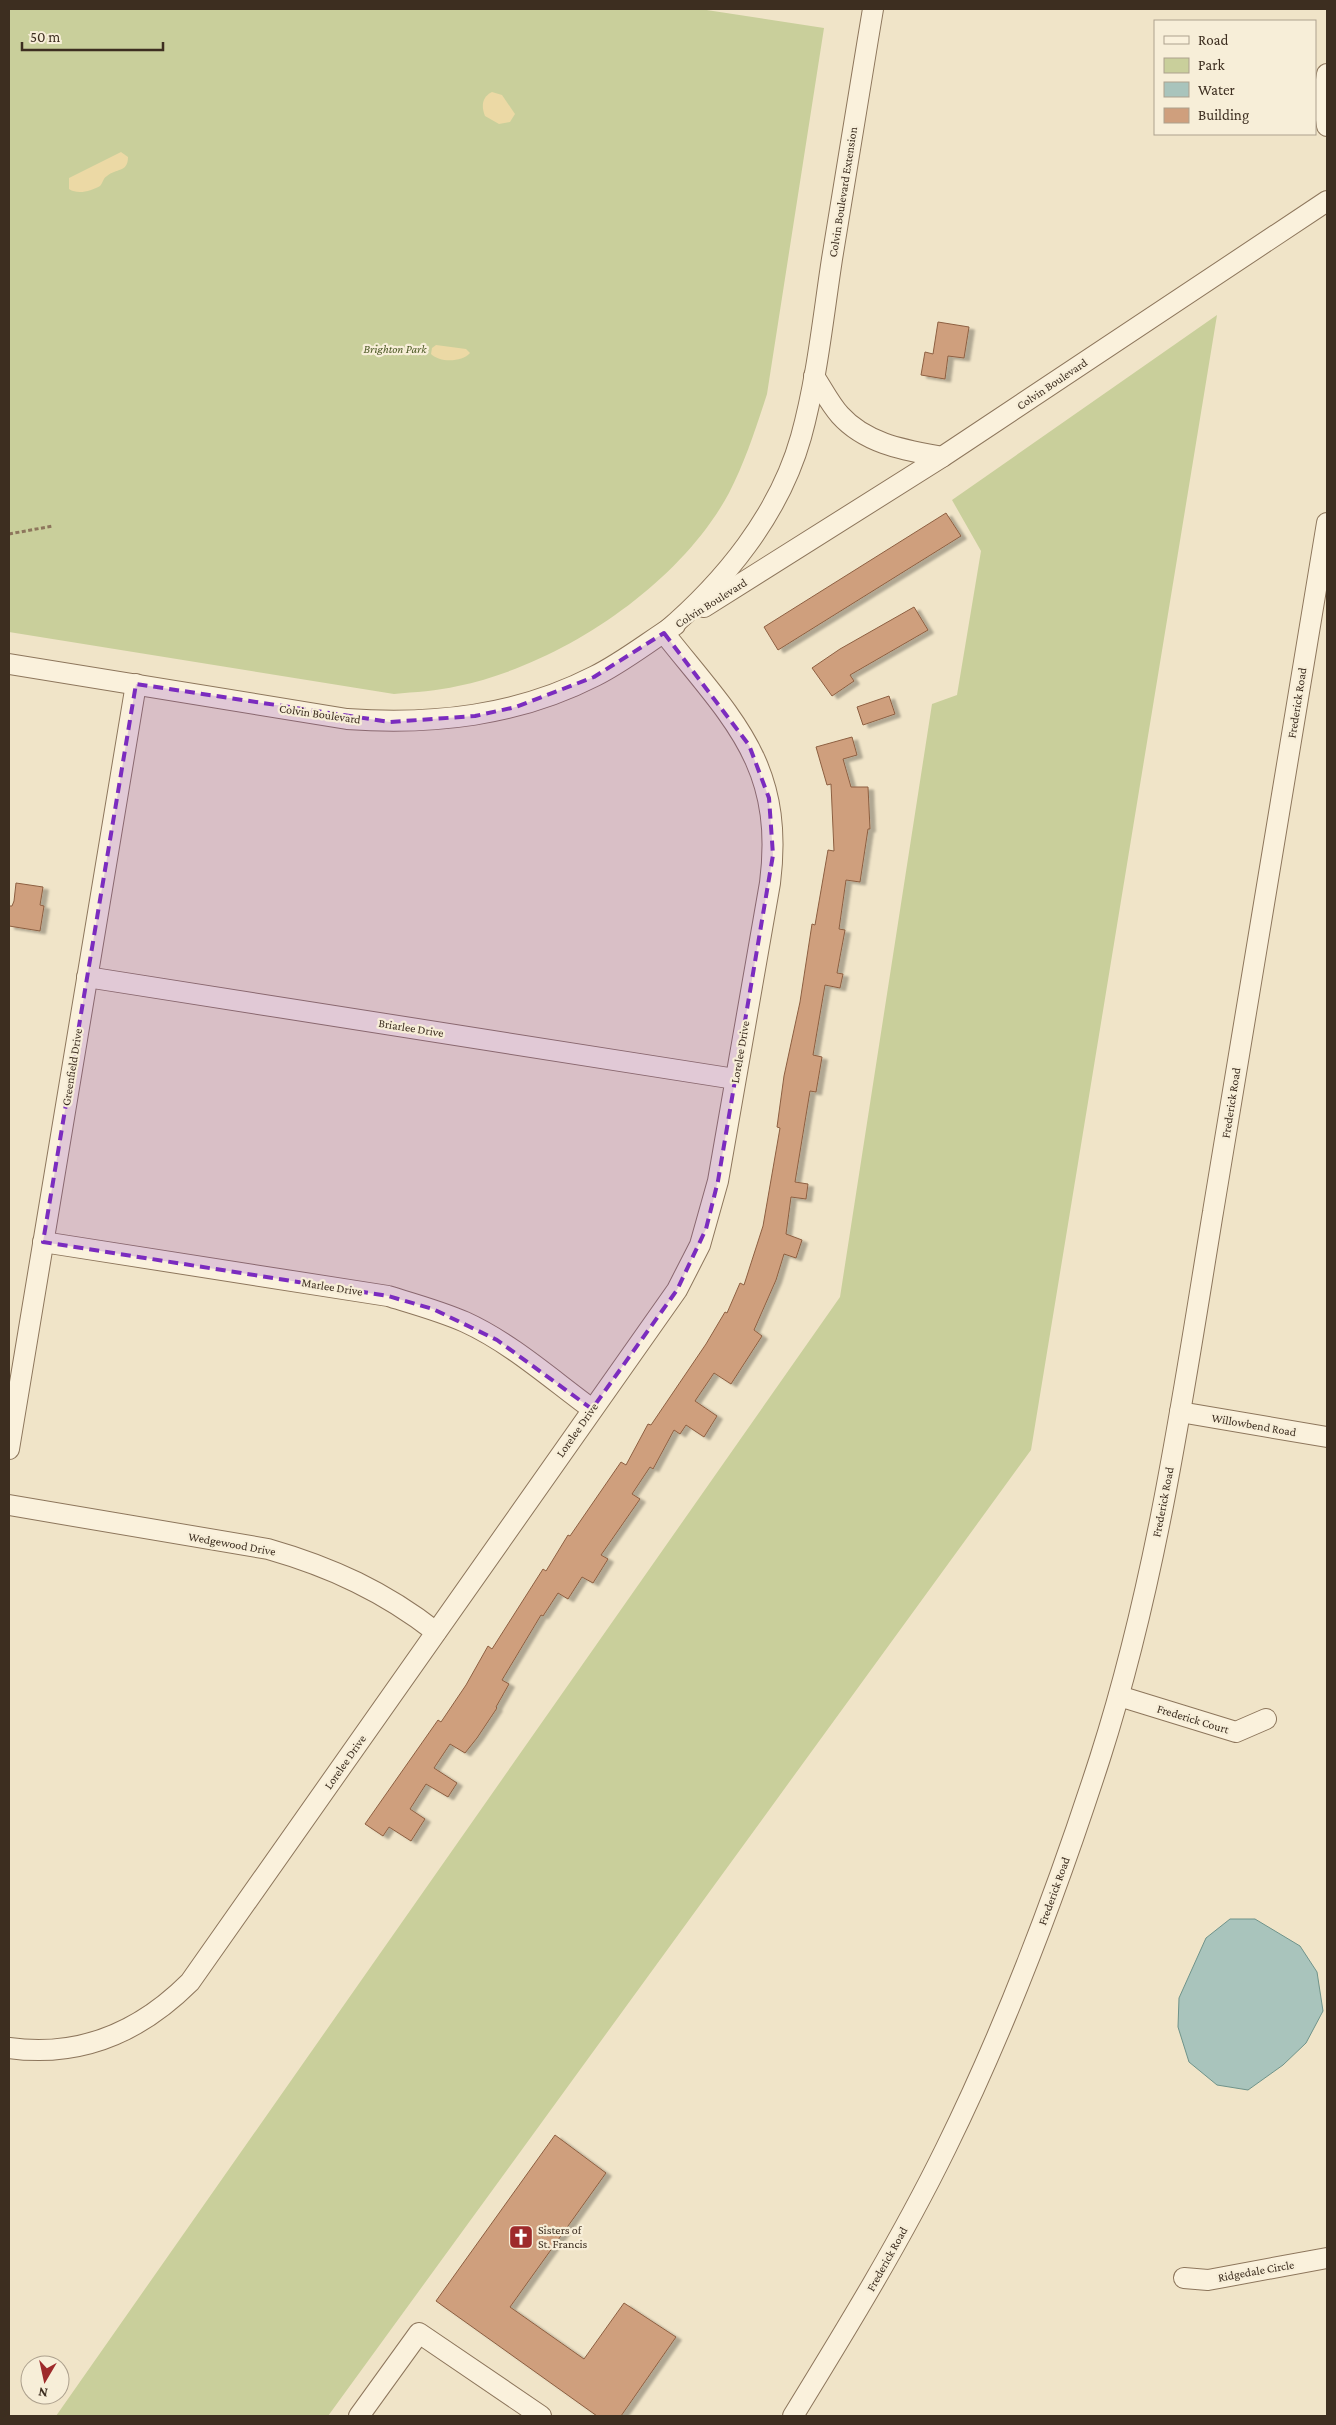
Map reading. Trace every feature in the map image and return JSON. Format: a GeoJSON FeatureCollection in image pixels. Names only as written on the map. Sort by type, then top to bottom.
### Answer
{"type":"FeatureCollection","features":[{"type":"Feature","properties":{"kind":"street","name":"Colvin Boulevard Extension"},"geometry":{"type":"LineString","coordinates":[[664,633],[715,584],[742,551],[765,516],[784,478],[800,439],[814,376],[873,9]]}},
{"type":"Feature","properties":{"kind":"street"},"geometry":{"type":"LineString","coordinates":[[1327,74],[1323,99],[1327,126]]}},
{"type":"Feature","properties":{"kind":"street","name":"Colvin Boulevard"},"geometry":{"type":"LineString","coordinates":[[9,664],[347,719],[390,722],[432,721],[475,716],[516,707],[557,693],[594,677],[630,656],[942,457],[1327,201]]}},
{"type":"Feature","properties":{"kind":"street"},"geometry":{"type":"LineString","coordinates":[[814,376],[840,415],[866,436],[902,449],[942,457]]}},
{"type":"Feature","properties":{"kind":"street","name":"Frederick Road"},"geometry":{"type":"LineString","coordinates":[[793,2416],[907,2224],[976,2086],[1005,2019],[1060,1878],[1119,1696],[1142,1608],[1180,1412],[1327,523]]}},
{"type":"Feature","properties":{"kind":"street","name":"Lorelee Drive"},"geometry":{"type":"LineString","coordinates":[[9,2048],[39,2051],[86,2045],[112,2037],[143,2022],[171,2001],[190,1982],[677,1290],[700,1245],[718,1181],[773,855],[773,826],[769,798],[761,771],[749,745],[734,721],[664,633]]}},
{"type":"Feature","properties":{"kind":"street","name":"Greenfield Drive"},"geometry":{"type":"LineString","coordinates":[[9,1449],[136,684]]}},
{"type":"Feature","properties":{"kind":"street","name":"Briarlee Drive"},"geometry":{"type":"LineString","coordinates":[[87,977],[735,1079]]}},
{"type":"Feature","properties":{"kind":"street","name":"Marlee Drive"},"geometry":{"type":"LineString","coordinates":[[44,1242],[388,1296],[433,1309],[466,1323],[497,1340],[592,1409]]}},
{"type":"Feature","properties":{"kind":"street","name":"Willowbend Road"},"geometry":{"type":"LineString","coordinates":[[1180,1412],[1327,1437]]}},
{"type":"Feature","properties":{"kind":"street","name":"Wedgewood Drive"},"geometry":{"type":"LineString","coordinates":[[9,1505],[268,1549],[307,1560],[345,1575],[381,1593],[436,1632]]}},
{"type":"Feature","properties":{"kind":"street","name":"Frederick Court"},"geometry":{"type":"LineString","coordinates":[[1119,1696],[1236,1732],[1266,1719]]}},
{"type":"Feature","properties":{"kind":"street","name":"Ridgedale Circle"},"geometry":{"type":"LineString","coordinates":[[1184,2278],[1208,2280],[1327,2258]]}},
{"type":"Feature","properties":{"kind":"street"},"geometry":{"type":"LineString","coordinates":[[359,2416],[419,2333],[541,2416]]}},
{"type":"Feature","properties":{"kind":"path"},"geometry":{"type":"LineString","coordinates":[[9,534],[52,526]]}},
{"type":"Feature","properties":{"kind":"highlighted area"},"geometry":{"type":"Polygon","coordinates":[[[664,633],[749,745],[769,798],[773,855],[718,1181],[706,1229],[677,1290],[592,1409],[497,1340],[433,1309],[388,1296],[43,1242],[136,684],[390,722],[475,716],[516,707],[594,677],[664,633]]]}},
{"type":"Feature","properties":{"kind":"green space","name":"Brighton Park"},"geometry":{"type":"Polygon","coordinates":[[[9,9],[700,9],[824,28],[767,394],[750,445],[735,481],[707,527],[680,559],[648,589],[613,616],[575,640],[536,660],[497,675],[442,689],[394,694],[9,632],[9,9]]]}},
{"type":"Feature","properties":{"kind":"green space"},"geometry":{"type":"Polygon","coordinates":[[[1217,315],[1031,1450],[328,2416],[56,2416],[64,2405],[70,2405],[70,2396],[840,1297],[932,704],[957,695],[981,551],[952,500],[1217,315]]]}},
{"type":"Feature","properties":{"kind":"sand"},"geometry":{"type":"Polygon","coordinates":[[[492,92],[502,95],[515,114],[510,122],[499,124],[485,116],[483,102],[486,96],[492,92]]]}},
{"type":"Feature","properties":{"kind":"sand"},"geometry":{"type":"Polygon","coordinates":[[[121,152],[128,157],[126,166],[106,177],[100,186],[84,192],[76,192],[69,189],[69,178],[121,152]]]}},
{"type":"Feature","properties":{"kind":"sand"},"geometry":{"type":"Polygon","coordinates":[[[436,345],[466,349],[470,353],[457,360],[440,359],[431,354],[432,348],[436,345]]]}},
{"type":"Feature","properties":{"kind":"water"},"geometry":{"type":"Polygon","coordinates":[[[1230,1919],[1255,1919],[1300,1946],[1317,1972],[1323,2011],[1306,2043],[1283,2065],[1248,2090],[1217,2085],[1189,2062],[1178,2027],[1179,1998],[1206,1938],[1230,1919]]]}},
{"type":"Feature","properties":{"kind":"building"},"geometry":{"type":"Polygon","coordinates":[[[938,322],[969,327],[964,358],[948,356],[945,379],[921,375],[925,352],[933,354],[938,322]]]}},
{"type":"Feature","properties":{"kind":"building"},"geometry":{"type":"Polygon","coordinates":[[[946,513],[961,536],[778,650],[764,627],[946,513]]]}},
{"type":"Feature","properties":{"kind":"building"},"geometry":{"type":"Polygon","coordinates":[[[914,607],[928,630],[850,675],[854,681],[832,696],[812,668],[840,649],[914,607]]]}},
{"type":"Feature","properties":{"kind":"building"},"geometry":{"type":"Polygon","coordinates":[[[889,696],[895,714],[863,725],[857,707],[889,696]]]}},
{"type":"Feature","properties":{"kind":"building"},"geometry":{"type":"Polygon","coordinates":[[[852,737],[857,755],[843,759],[851,787],[868,787],[870,829],[868,829],[860,882],[846,880],[839,929],[845,930],[837,973],[843,974],[840,988],[825,985],[813,1055],[822,1057],[816,1092],[810,1091],[795,1182],[808,1184],[806,1199],[791,1197],[786,1234],[802,1240],[796,1258],[784,1254],[776,1280],[754,1330],[762,1336],[731,1384],[714,1373],[695,1401],[717,1416],[704,1437],[686,1425],[680,1434],[674,1430],[653,1469],[650,1467],[632,1494],[640,1499],[601,1555],[608,1559],[593,1583],[582,1577],[568,1599],[558,1593],[543,1616],[541,1615],[502,1680],[509,1684],[497,1708],[477,1738],[465,1753],[450,1744],[434,1768],[457,1783],[448,1797],[426,1784],[410,1809],[425,1819],[411,1841],[389,1827],[383,1836],[365,1824],[438,1720],[441,1722],[466,1685],[488,1646],[492,1649],[543,1569],[546,1571],[568,1535],[570,1536],[621,1462],[626,1465],[648,1424],[651,1425],[706,1344],[725,1312],[727,1313],[740,1283],[744,1285],[763,1226],[780,1128],[777,1127],[784,1076],[800,1002],[812,924],[815,925],[828,850],[834,851],[831,784],[827,785],[816,747],[852,737]]]}},
{"type":"Feature","properties":{"kind":"building"},"geometry":{"type":"Polygon","coordinates":[[[16,883],[43,887],[40,905],[44,906],[40,931],[9,926],[9,906],[12,906],[14,901],[16,883]]]}},
{"type":"Feature","properties":{"kind":"building","name":"Sisters of St. Francis"},"geometry":{"type":"Polygon","coordinates":[[[555,2135],[606,2173],[510,2307],[584,2359],[624,2303],[676,2337],[621,2416],[597,2416],[436,2301],[555,2135]]]}},
{"type":"Feature","properties":{"kind":"place","name":"Sisters of St. Francis"},"geometry":{"type":"Point","coordinates":[521,2237]}}]}
